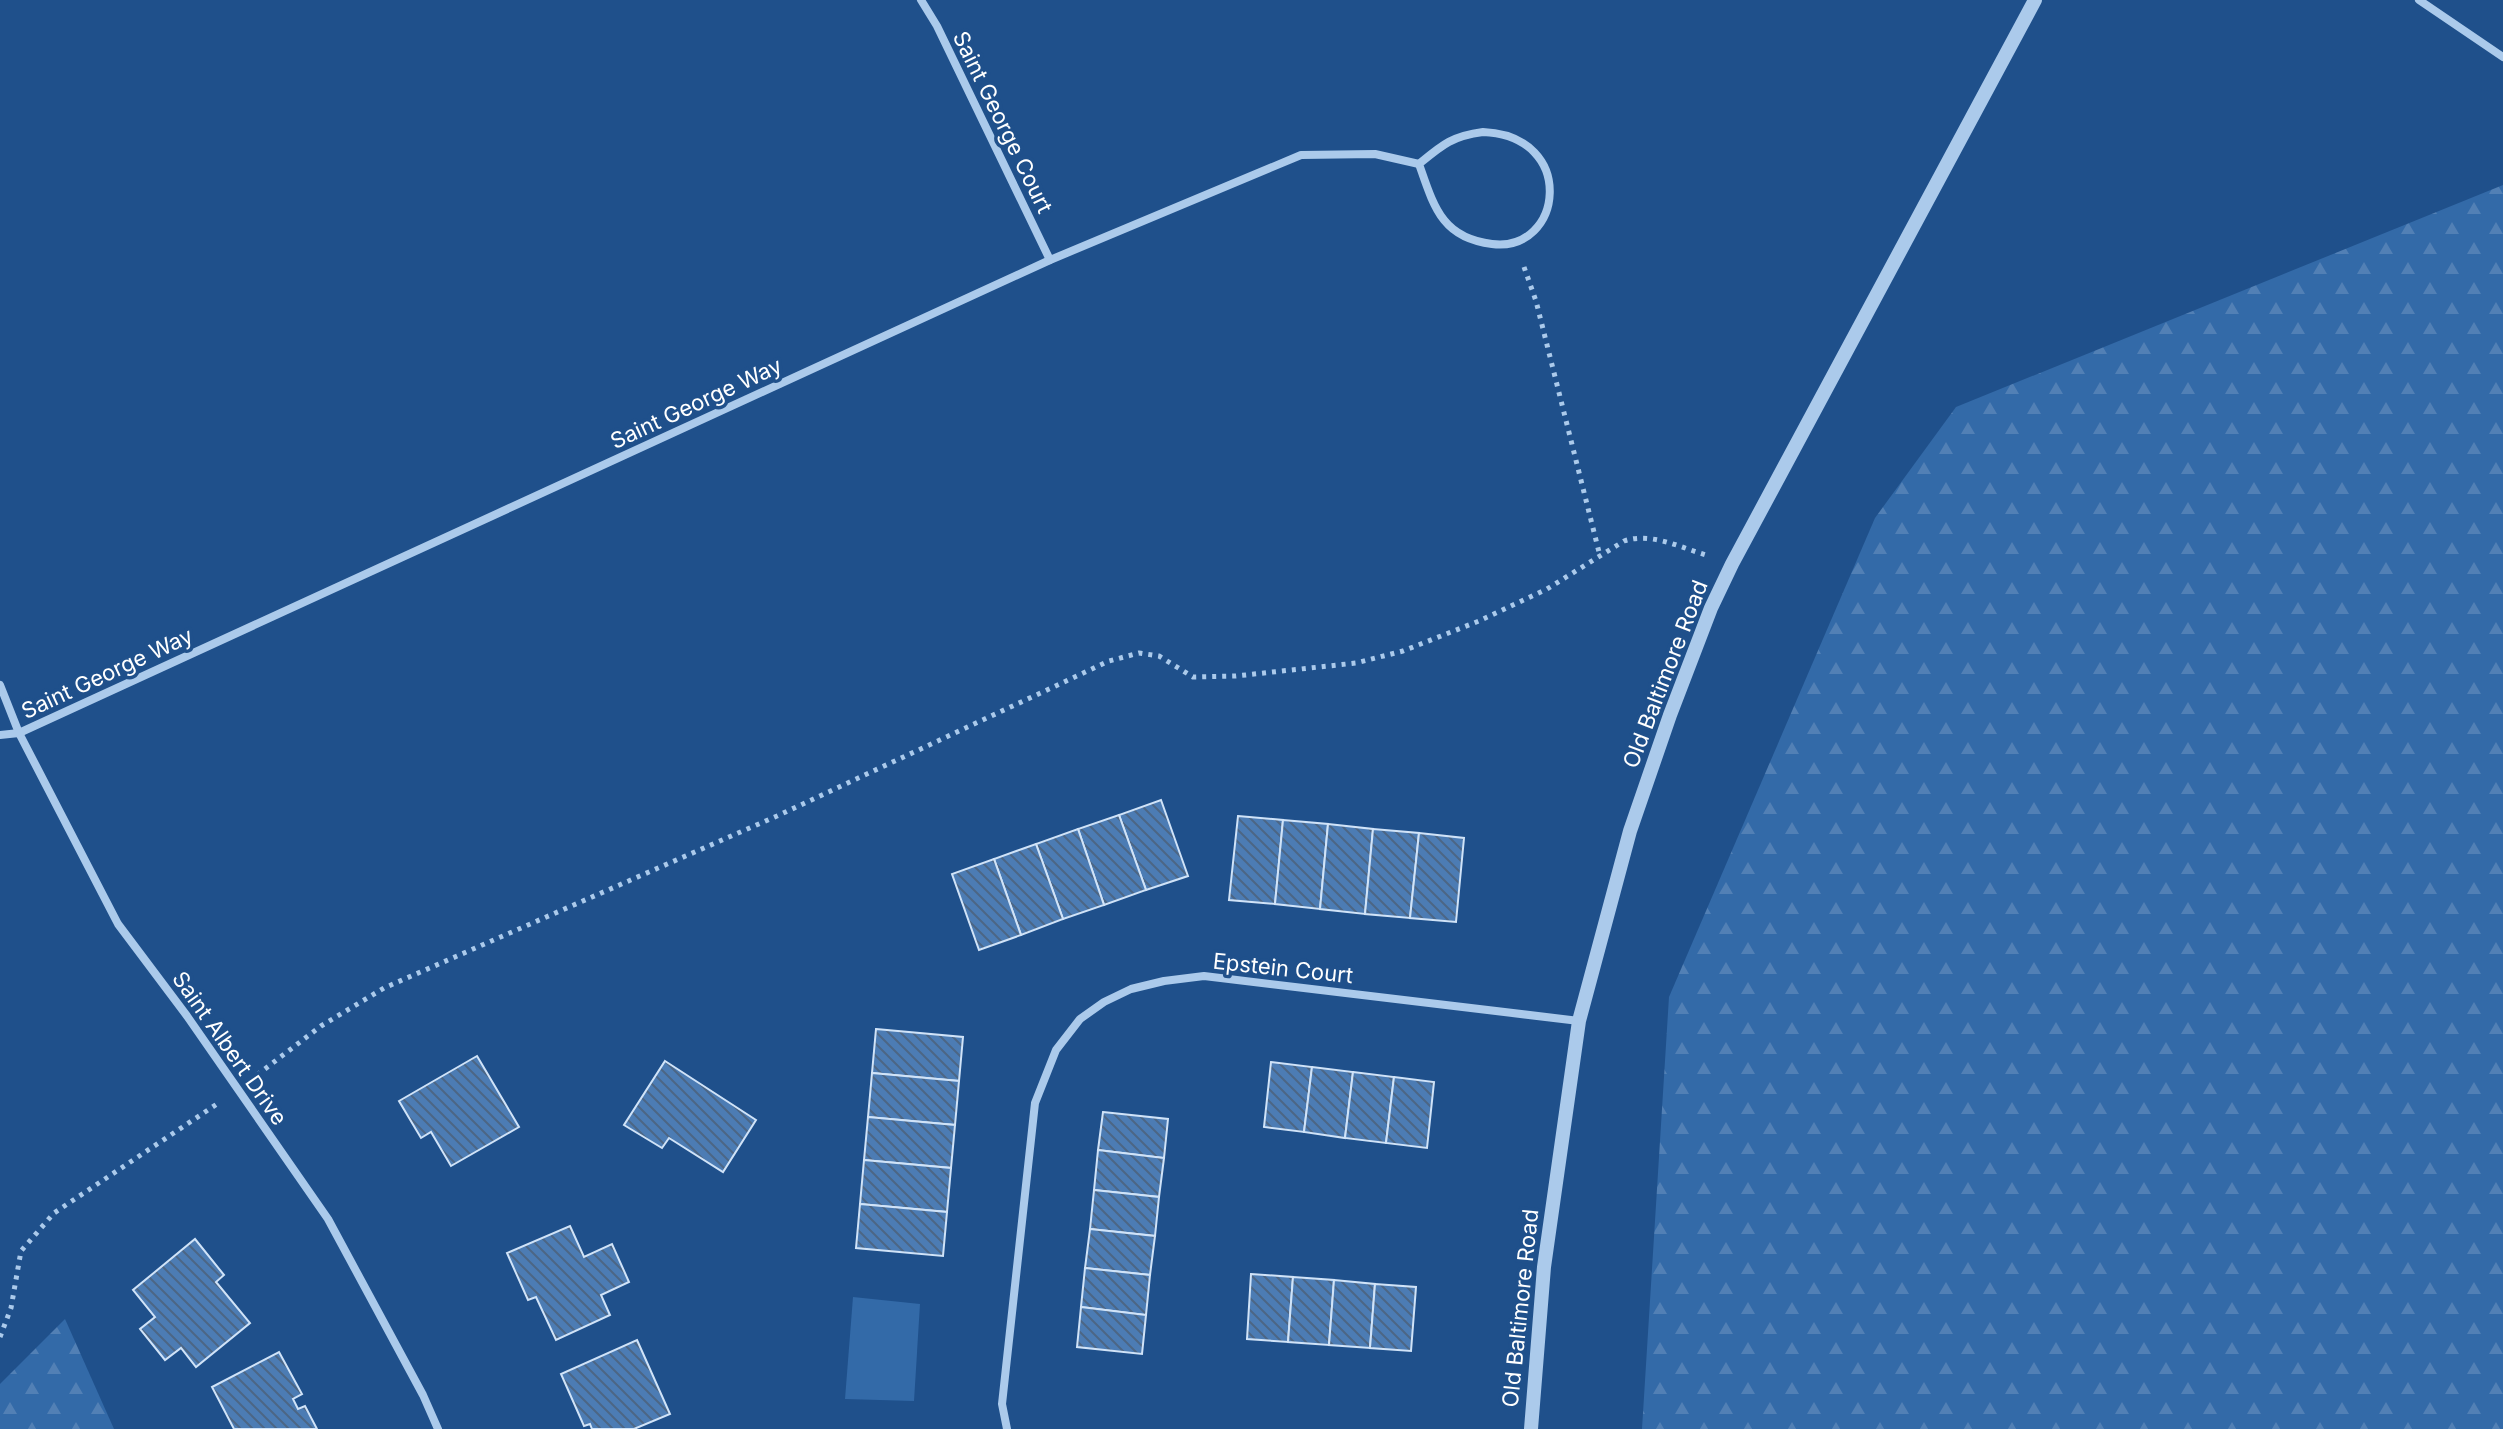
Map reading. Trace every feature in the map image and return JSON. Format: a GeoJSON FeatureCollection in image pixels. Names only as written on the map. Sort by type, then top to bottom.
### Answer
{"type":"FeatureCollection","features":[{"type":"Feature","properties":{"kind":"street","name":"Saint George Court"},"geometry":{"type":"LineString","coordinates":[[921,0],[937,26],[1050,260]]}},
{"type":"Feature","properties":{"kind":"street","name":"Old Baltimore Road"},"geometry":{"type":"LineString","coordinates":[[1531,1429],[1544,1267],[1579,1021],[1630,831],[1675,702],[1711,608],[1732,564],[2035,0]]}},
{"type":"Feature","properties":{"kind":"street"},"geometry":{"type":"LineString","coordinates":[[2419,0],[2503,57]]}},
{"type":"Feature","properties":{"kind":"street"},"geometry":{"type":"LineString","coordinates":[[1501,133],[1531,147],[1543,162],[1548,174],[1547,210],[1536,230],[1516,243],[1497,245],[1471,241],[1455,233],[1433,204],[1419,164],[1447,141],[1463,134],[1501,133]]}},
{"type":"Feature","properties":{"kind":"street","name":"Saint George Way"},"geometry":{"type":"LineString","coordinates":[[0,735],[19,733],[1050,260],[1301,155],[1375,154],[1419,164]]}},
{"type":"Feature","properties":{"kind":"street","name":"Saint Albert Drive"},"geometry":{"type":"LineString","coordinates":[[0,685],[19,733],[118,924],[328,1219],[423,1395],[438,1429]]}},
{"type":"Feature","properties":{"kind":"street","name":"Epstein Court"},"geometry":{"type":"LineString","coordinates":[[1007,1429],[1002,1404],[1035,1103],[1056,1050],[1080,1019],[1104,1002],[1131,989],[1204,976],[1579,1021]]}},
{"type":"Feature","properties":{"kind":"path"},"geometry":{"type":"LineString","coordinates":[[1516,243],[1536,301],[1600,556]]}},
{"type":"Feature","properties":{"kind":"path"},"geometry":{"type":"LineString","coordinates":[[0,1337],[11,1308],[21,1251],[54,1213],[238,1090],[321,1026],[384,988],[777,816],[1109,661],[1139,653],[1159,656],[1193,677],[1236,676],[1356,663],[1403,651],[1469,626],[1547,589],[1624,541],[1638,537],[1658,539],[1732,564]]}},
{"type":"Feature","properties":{"kind":"green space"},"geometry":{"type":"Polygon","coordinates":[[[2503,185],[2503,1429],[1642,1429],[1669,997],[1875,518],[1956,407],[2503,185]]]}},
{"type":"Feature","properties":{"kind":"green space"},"geometry":{"type":"Polygon","coordinates":[[[853,1297],[920,1304],[914,1401],[845,1399],[853,1297]]]}},
{"type":"Feature","properties":{"kind":"green space"},"geometry":{"type":"Polygon","coordinates":[[[65,1319],[114,1429],[0,1429],[0,1384],[65,1319]]]}},
{"type":"Feature","properties":{"kind":"building"},"geometry":{"type":"Polygon","coordinates":[[[1161,800],[1188,876],[1146,890],[1119,815],[1161,800]]]}},
{"type":"Feature","properties":{"kind":"building"},"geometry":{"type":"Polygon","coordinates":[[[1119,815],[1146,890],[1104,905],[1078,829],[1119,815]]]}},
{"type":"Feature","properties":{"kind":"building"},"geometry":{"type":"Polygon","coordinates":[[[1238,816],[1283,820],[1275,904],[1229,900],[1238,816]]]}},
{"type":"Feature","properties":{"kind":"building"},"geometry":{"type":"Polygon","coordinates":[[[1283,820],[1328,824],[1320,909],[1275,904],[1283,820]]]}},
{"type":"Feature","properties":{"kind":"building"},"geometry":{"type":"Polygon","coordinates":[[[1328,824],[1373,829],[1365,914],[1320,909],[1328,824]]]}},
{"type":"Feature","properties":{"kind":"building"},"geometry":{"type":"Polygon","coordinates":[[[1078,829],[1104,905],[1063,919],[1036,844],[1078,829]]]}},
{"type":"Feature","properties":{"kind":"building"},"geometry":{"type":"Polygon","coordinates":[[[1373,829],[1419,833],[1410,918],[1365,914],[1373,829]]]}},
{"type":"Feature","properties":{"kind":"building"},"geometry":{"type":"Polygon","coordinates":[[[1419,833],[1464,838],[1456,922],[1410,918],[1419,833]]]}},
{"type":"Feature","properties":{"kind":"building"},"geometry":{"type":"Polygon","coordinates":[[[1036,844],[1063,919],[1021,935],[994,859],[1036,844]]]}},
{"type":"Feature","properties":{"kind":"building"},"geometry":{"type":"Polygon","coordinates":[[[994,859],[1021,935],[979,950],[952,874],[994,859]]]}},
{"type":"Feature","properties":{"kind":"building"},"geometry":{"type":"Polygon","coordinates":[[[876,1029],[963,1037],[959,1081],[872,1073],[876,1029]]]}},
{"type":"Feature","properties":{"kind":"building"},"geometry":{"type":"Polygon","coordinates":[[[477,1056],[519,1127],[451,1166],[431,1132],[421,1138],[399,1101],[477,1056]]]}},
{"type":"Feature","properties":{"kind":"building"},"geometry":{"type":"Polygon","coordinates":[[[665,1061],[756,1120],[723,1172],[669,1138],[662,1148],[624,1125],[665,1061]]]}},
{"type":"Feature","properties":{"kind":"building"},"geometry":{"type":"Polygon","coordinates":[[[1271,1062],[1312,1067],[1304,1132],[1264,1127],[1271,1062]]]}},
{"type":"Feature","properties":{"kind":"building"},"geometry":{"type":"Polygon","coordinates":[[[1312,1067],[1353,1072],[1345,1138],[1304,1132],[1312,1067]]]}},
{"type":"Feature","properties":{"kind":"building"},"geometry":{"type":"Polygon","coordinates":[[[1353,1072],[1394,1077],[1386,1143],[1345,1138],[1353,1072]]]}},
{"type":"Feature","properties":{"kind":"building"},"geometry":{"type":"Polygon","coordinates":[[[872,1073],[959,1081],[955,1125],[868,1117],[872,1073]]]}},
{"type":"Feature","properties":{"kind":"building"},"geometry":{"type":"Polygon","coordinates":[[[1394,1077],[1434,1082],[1427,1148],[1386,1143],[1394,1077]]]}},
{"type":"Feature","properties":{"kind":"building"},"geometry":{"type":"Polygon","coordinates":[[[1103,1112],[1168,1119],[1164,1158],[1098,1150],[1103,1112]]]}},
{"type":"Feature","properties":{"kind":"building"},"geometry":{"type":"Polygon","coordinates":[[[868,1117],[955,1125],[951,1168],[864,1160],[868,1117]]]}},
{"type":"Feature","properties":{"kind":"building"},"geometry":{"type":"Polygon","coordinates":[[[1098,1150],[1164,1158],[1159,1197],[1094,1190],[1098,1150]]]}},
{"type":"Feature","properties":{"kind":"building"},"geometry":{"type":"Polygon","coordinates":[[[864,1160],[951,1168],[947,1212],[860,1204],[864,1160]]]}},
{"type":"Feature","properties":{"kind":"building"},"geometry":{"type":"Polygon","coordinates":[[[1094,1190],[1159,1197],[1155,1236],[1090,1229],[1094,1190]]]}},
{"type":"Feature","properties":{"kind":"building"},"geometry":{"type":"Polygon","coordinates":[[[860,1204],[947,1212],[943,1256],[856,1248],[860,1204]]]}},
{"type":"Feature","properties":{"kind":"building"},"geometry":{"type":"Polygon","coordinates":[[[570,1226],[584,1257],[612,1244],[629,1282],[601,1295],[610,1315],[556,1340],[536,1297],[528,1300],[507,1253],[570,1226]]]}},
{"type":"Feature","properties":{"kind":"building"},"geometry":{"type":"Polygon","coordinates":[[[1090,1229],[1155,1236],[1150,1275],[1085,1268],[1090,1229]]]}},
{"type":"Feature","properties":{"kind":"building"},"geometry":{"type":"Polygon","coordinates":[[[195,1239],[224,1275],[216,1282],[250,1323],[196,1367],[181,1348],[165,1360],[140,1329],[155,1317],[133,1290],[195,1239]]]}},
{"type":"Feature","properties":{"kind":"building"},"geometry":{"type":"Polygon","coordinates":[[[1085,1268],[1150,1275],[1146,1315],[1081,1307],[1085,1268]]]}},
{"type":"Feature","properties":{"kind":"building"},"geometry":{"type":"Polygon","coordinates":[[[1251,1274],[1293,1277],[1288,1342],[1247,1339],[1251,1274]]]}},
{"type":"Feature","properties":{"kind":"building"},"geometry":{"type":"Polygon","coordinates":[[[1293,1277],[1334,1280],[1329,1345],[1288,1342],[1293,1277]]]}},
{"type":"Feature","properties":{"kind":"building"},"geometry":{"type":"Polygon","coordinates":[[[1334,1280],[1375,1284],[1370,1348],[1329,1345],[1334,1280]]]}},
{"type":"Feature","properties":{"kind":"building"},"geometry":{"type":"Polygon","coordinates":[[[1375,1284],[1416,1287],[1411,1351],[1370,1348],[1375,1284]]]}},
{"type":"Feature","properties":{"kind":"building"},"geometry":{"type":"Polygon","coordinates":[[[1081,1307],[1146,1315],[1142,1354],[1077,1347],[1081,1307]]]}},
{"type":"Feature","properties":{"kind":"building"},"geometry":{"type":"Polygon","coordinates":[[[637,1340],[670,1414],[634,1429],[592,1429],[590,1424],[584,1426],[561,1374],[637,1340]]]}},
{"type":"Feature","properties":{"kind":"building"},"geometry":{"type":"Polygon","coordinates":[[[279,1352],[302,1394],[293,1399],[298,1409],[305,1406],[317,1429],[234,1429],[212,1387],[279,1352]]]}}]}
